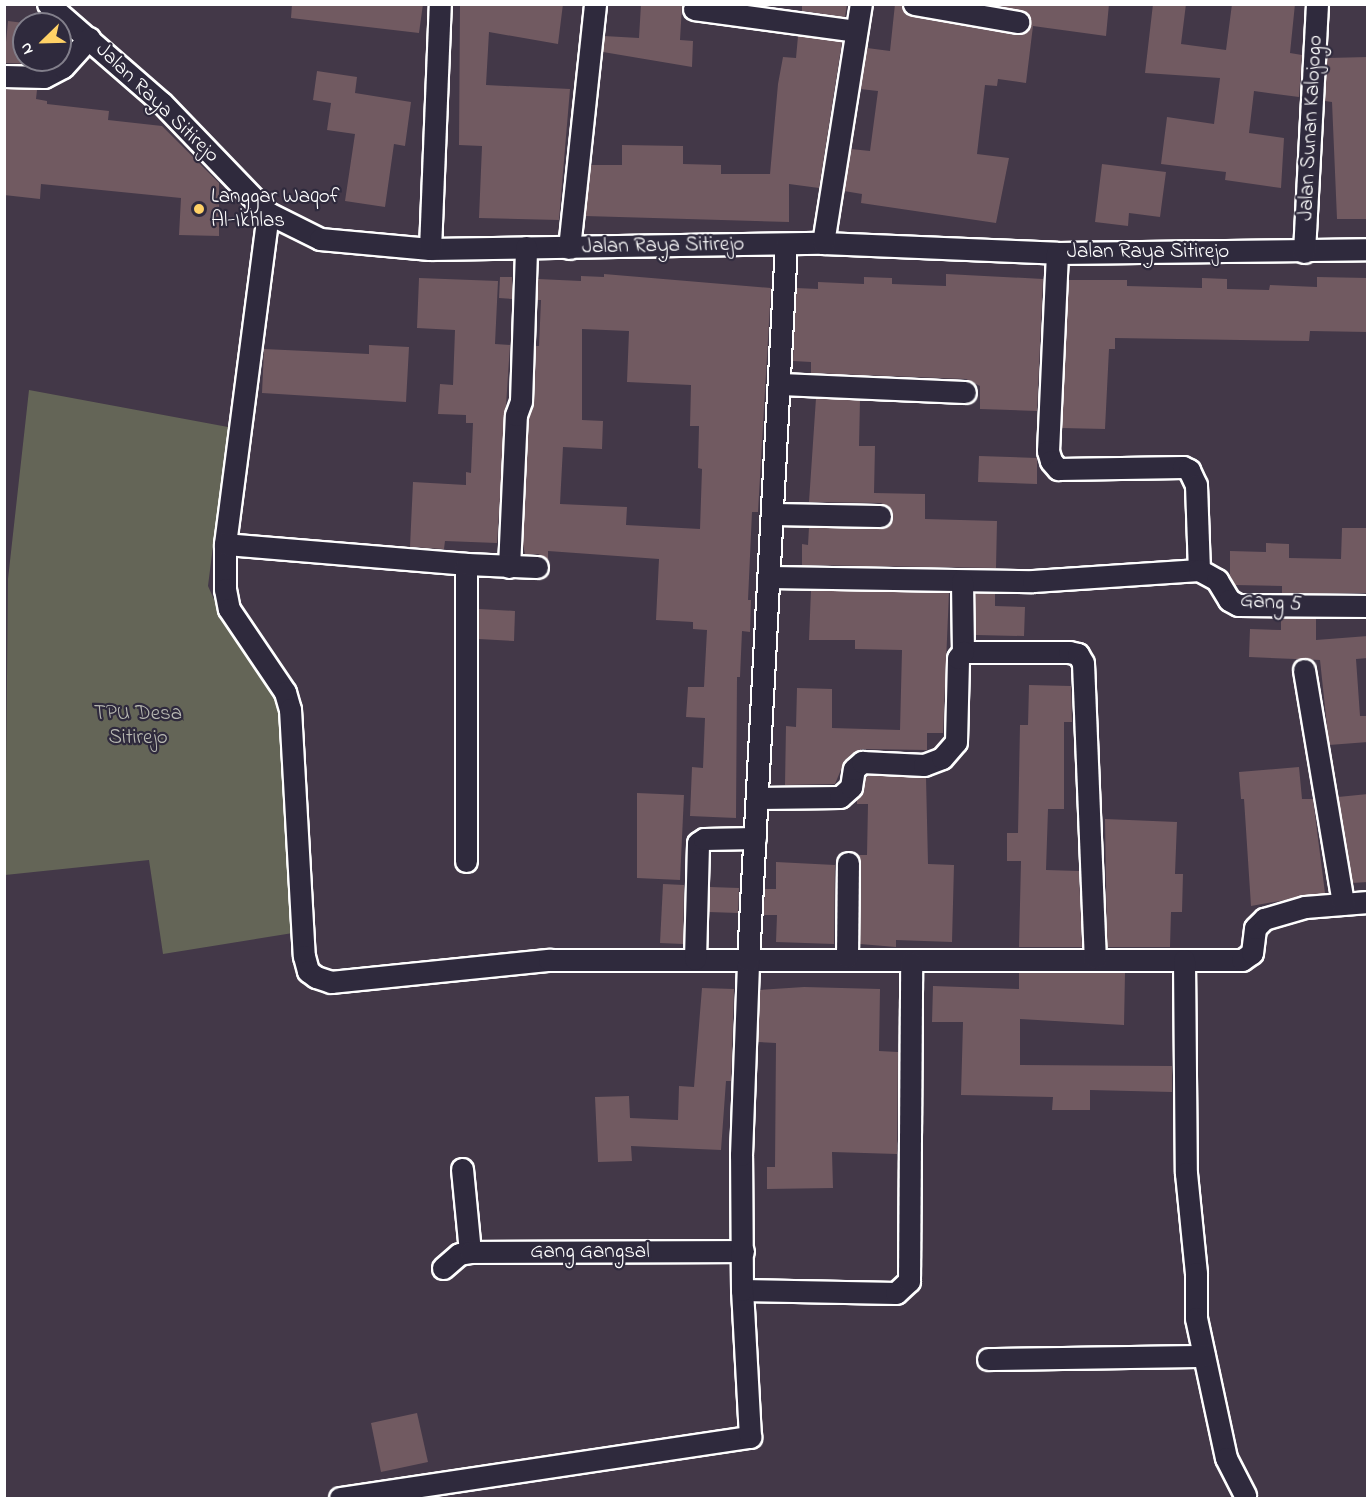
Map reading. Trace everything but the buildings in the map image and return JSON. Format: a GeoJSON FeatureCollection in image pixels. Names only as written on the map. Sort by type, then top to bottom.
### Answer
{"type":"FeatureCollection","features":[{"type":"Feature","properties":{"kind":"street","name":"Jalan Raya Sitirejo"},"geometry":{"type":"LineString","coordinates":[[48,4],[162,103],[268,213],[285,225],[320,239],[430,249],[824,243],[1058,253],[1304,252],[1368,249]]}},
{"type":"Feature","properties":{"kind":"street"},"geometry":{"type":"LineString","coordinates":[[430,249],[440,4]]}},
{"type":"Feature","properties":{"kind":"street"},"geometry":{"type":"LineString","coordinates":[[569,248],[595,4]]}},
{"type":"Feature","properties":{"kind":"street"},"geometry":{"type":"LineString","coordinates":[[824,243],[861,4]]}},
{"type":"Feature","properties":{"kind":"street"},"geometry":{"type":"LineString","coordinates":[[914,4],[1018,22]]}},
{"type":"Feature","properties":{"kind":"street","name":"Jalan Sunan Kalojogo"},"geometry":{"type":"LineString","coordinates":[[1304,252],[1317,4]]}},
{"type":"Feature","properties":{"kind":"street"},"geometry":{"type":"LineString","coordinates":[[694,9],[856,31]]}},
{"type":"Feature","properties":{"kind":"street"},"geometry":{"type":"LineString","coordinates":[[4,76],[44,77],[63,67],[89,38]]}},
{"type":"Feature","properties":{"kind":"street"},"geometry":{"type":"LineString","coordinates":[[268,213],[225,544],[229,609],[285,692],[290,709],[304,956],[308,971],[331,982],[549,960],[748,960],[847,957],[911,962],[1095,958],[1242,960],[1252,953],[1255,928],[1264,919],[1305,907],[1368,902]]}},
{"type":"Feature","properties":{"kind":"street"},"geometry":{"type":"LineString","coordinates":[[340,1498],[750,1437],[742,1290],[741,1155],[748,960],[786,244]]}},
{"type":"Feature","properties":{"kind":"street"},"geometry":{"type":"LineString","coordinates":[[509,567],[516,415],[521,402],[526,247]]}},
{"type":"Feature","properties":{"kind":"street"},"geometry":{"type":"LineString","coordinates":[[770,577],[962,581],[1194,571],[1196,485],[1189,470],[1183,467],[1058,469],[1051,461],[1048,451],[1058,253]]}},
{"type":"Feature","properties":{"kind":"street"},"geometry":{"type":"LineString","coordinates":[[780,384],[965,392]]}},
{"type":"Feature","properties":{"kind":"street"},"geometry":{"type":"LineString","coordinates":[[772,514],[880,516]]}},
{"type":"Feature","properties":{"kind":"street"},"geometry":{"type":"LineString","coordinates":[[225,544],[466,564],[537,567]]}},
{"type":"Feature","properties":{"kind":"street"},"geometry":{"type":"LineString","coordinates":[[466,564],[466,861]]}},
{"type":"Feature","properties":{"kind":"street","name":"Gang 5"},"geometry":{"type":"LineString","coordinates":[[1194,571],[1217,580],[1229,600],[1238,605],[1368,606]]}},
{"type":"Feature","properties":{"kind":"street"},"geometry":{"type":"LineString","coordinates":[[758,798],[840,797],[851,787],[854,769],[862,762],[924,765],[942,758],[956,742],[958,658],[963,652],[962,581]]}},
{"type":"Feature","properties":{"kind":"street"},"geometry":{"type":"LineString","coordinates":[[963,652],[1069,652],[1078,654],[1083,663],[1095,958]]}},
{"type":"Feature","properties":{"kind":"street"},"geometry":{"type":"LineString","coordinates":[[1304,670],[1342,904]]}},
{"type":"Feature","properties":{"kind":"street"},"geometry":{"type":"LineString","coordinates":[[695,959],[696,883],[701,840],[755,838]]}},
{"type":"Feature","properties":{"kind":"street"},"geometry":{"type":"LineString","coordinates":[[847,957],[848,863]]}},
{"type":"Feature","properties":{"kind":"street"},"geometry":{"type":"LineString","coordinates":[[1184,960],[1186,1173],[1196,1273],[1196,1318],[1226,1458],[1245,1495]]}},
{"type":"Feature","properties":{"kind":"street"},"geometry":{"type":"LineString","coordinates":[[742,1290],[896,1293],[909,1281],[911,962]]}},
{"type":"Feature","properties":{"kind":"street"},"geometry":{"type":"LineString","coordinates":[[462,1169],[470,1252]]}},
{"type":"Feature","properties":{"kind":"street","name":"Gang Gangsal"},"geometry":{"type":"LineString","coordinates":[[443,1268],[459,1254],[470,1252],[743,1251]]}},
{"type":"Feature","properties":{"kind":"street"},"geometry":{"type":"LineString","coordinates":[[988,1359],[1204,1356]]}},
{"type":"Feature","properties":{"kind":"green space","name":"TPU Desa Sitirejo"},"geometry":{"type":"Polygon","coordinates":[[[29,390],[228,427],[208,586],[217,606],[283,710],[299,932],[163,954],[149,860],[5,875],[8,579],[29,390]]]}},
{"type":"Feature","properties":{"kind":"place","name":"Langgar Waqof Al-Ikhlas"},"geometry":{"type":"Point","coordinates":[199,209]}}]}
